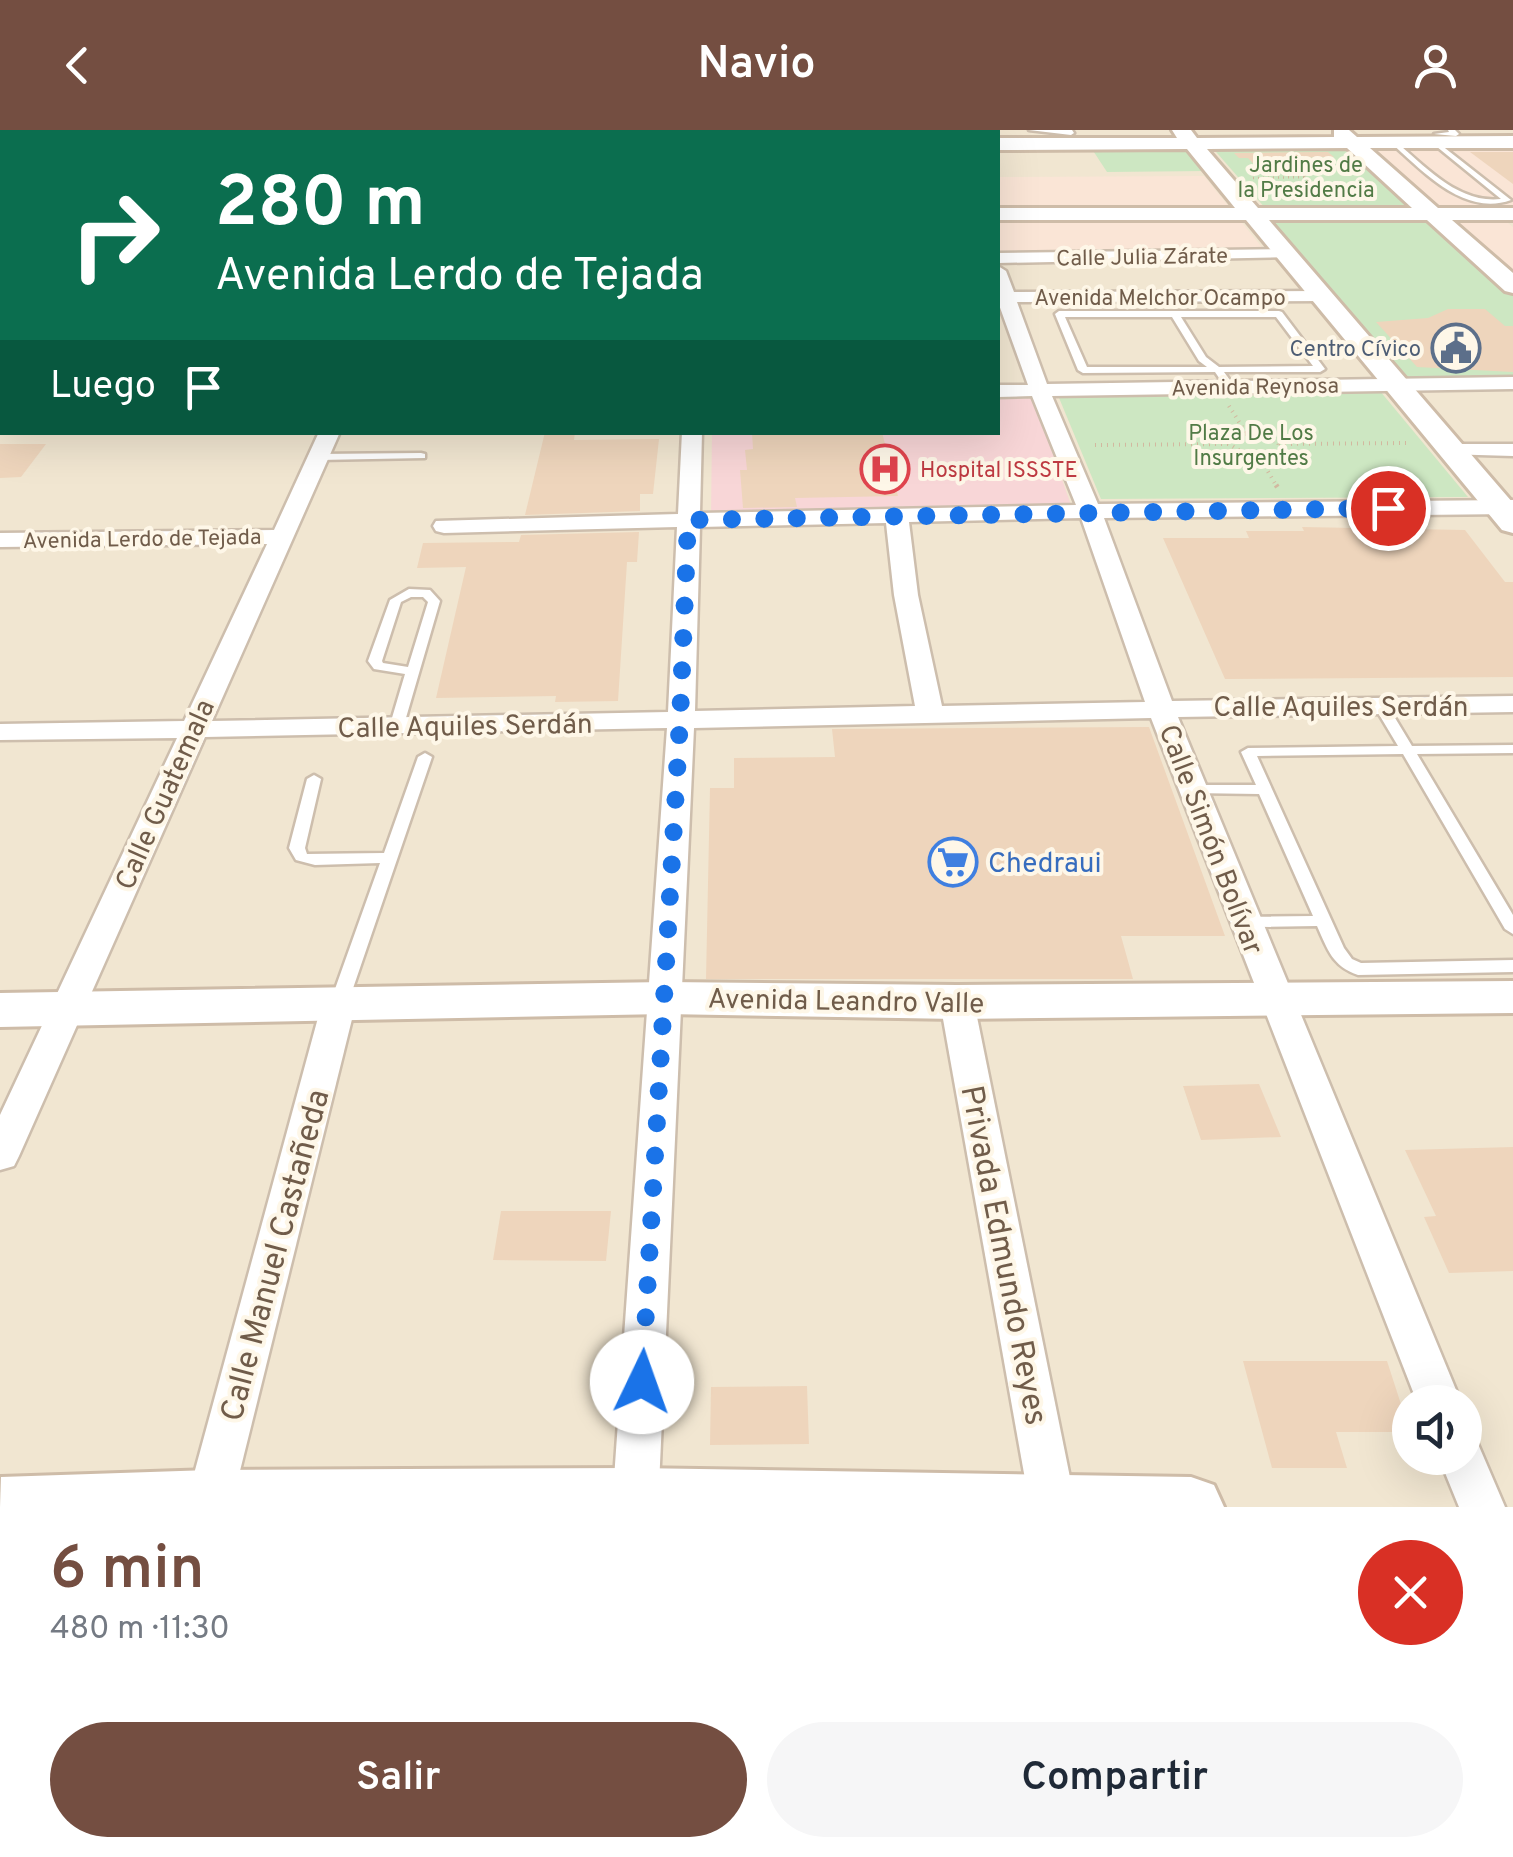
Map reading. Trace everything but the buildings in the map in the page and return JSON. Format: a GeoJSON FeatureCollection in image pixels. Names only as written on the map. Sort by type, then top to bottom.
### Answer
{"type":"FeatureCollection","features":[{"type":"Feature","properties":{"kind":"street"},"geometry":{"type":"LineString","coordinates":[[1000,144],[1072,136],[1344,136],[1394,142],[1440,136],[1513,142]]}},
{"type":"Feature","properties":{"kind":"street"},"geometry":{"type":"LineString","coordinates":[[1187,136],[1451,450],[1508,512]]}},
{"type":"Feature","properties":{"kind":"street"},"geometry":{"type":"LineString","coordinates":[[1344,136],[1510,280]]}},
{"type":"Feature","properties":{"kind":"street"},"geometry":{"type":"LineString","coordinates":[[1000,214],[1513,214]]}},
{"type":"Feature","properties":{"kind":"street","name":"Calle Julia Zárate"},"geometry":{"type":"LineString","coordinates":[[1000,258],[1286,254]]}},
{"type":"Feature","properties":{"kind":"street","name":"Avenida Melchor Ocampo"},"geometry":{"type":"LineString","coordinates":[[1001,288],[1322,296]]}},
{"type":"Feature","properties":{"kind":"street","name":"Calle Simón Bolívar"},"geometry":{"type":"LineString","coordinates":[[1001,288],[1090,511],[1191,789],[1272,996],[1433,1385]]}},
{"type":"Feature","properties":{"kind":"street","name":"Avenida Reynosa"},"geometry":{"type":"LineString","coordinates":[[1000,390],[1213,378],[1511,384]]}},
{"type":"Feature","properties":{"kind":"street"},"geometry":{"type":"LineString","coordinates":[[635,1502],[680,720],[692,435]]}},
{"type":"Feature","properties":{"kind":"street","name":"Calle Guatemala"},"geometry":{"type":"LineString","coordinates":[[0,1156],[324,445]]}},
{"type":"Feature","properties":{"kind":"street"},"geometry":{"type":"LineString","coordinates":[[1451,450],[1513,450]]}},
{"type":"Feature","properties":{"kind":"street"},"geometry":{"type":"LineString","coordinates":[[444,526],[1090,511],[1508,512]]}},
{"type":"Feature","properties":{"kind":"street"},"geometry":{"type":"LineString","coordinates":[[896,516],[906,595],[930,714]]}},
{"type":"Feature","properties":{"kind":"street","name":"Avenida Lerdo de Tejada"},"geometry":{"type":"LineString","coordinates":[[0,540],[283,537]]}},
{"type":"Feature","properties":{"kind":"street","name":"Calle Aquiles Serdán"},"geometry":{"type":"LineString","coordinates":[[0,732],[396,728],[1161,708],[1513,704]]}},
{"type":"Feature","properties":{"kind":"street","name":"Avenida Leandro Valle"},"geometry":{"type":"LineString","coordinates":[[0,1010],[665,998],[957,1002],[1272,996],[1490,981]]}},
{"type":"Feature","properties":{"kind":"street","name":"Privada Edmundo Reyes"},"geometry":{"type":"LineString","coordinates":[[957,1002],[1053,1506]]}},
{"type":"Feature","properties":{"kind":"street","name":"Calle Manuel Castañeda"},"geometry":{"type":"LineString","coordinates":[[210,1504],[339,1003]]}},
{"type":"Feature","properties":{"kind":"street"},"geometry":{"type":"LineString","coordinates":[[1469,1475],[1482,1507]]}},
{"type":"Feature","properties":{"kind":"street"},"geometry":{"type":"LineString","coordinates":[[1,1507],[635,1502],[1191,1507]]}},
{"type":"Feature","properties":{"kind":"lane"},"geometry":{"type":"LineString","coordinates":[[1032,130],[1072,136]]}},
{"type":"Feature","properties":{"kind":"lane"},"geometry":{"type":"LineString","coordinates":[[1394,142],[1462,196],[1486,202],[1507,200],[1440,136]]}},
{"type":"Feature","properties":{"kind":"lane"},"geometry":{"type":"LineString","coordinates":[[1059,314],[1279,314],[1320,370],[1213,378],[1083,370],[1059,314]]}},
{"type":"Feature","properties":{"kind":"lane"},"geometry":{"type":"LineString","coordinates":[[1174,314],[1213,378]]}},
{"type":"Feature","properties":{"kind":"lane"},"geometry":{"type":"LineString","coordinates":[[324,445],[421,456]]}},
{"type":"Feature","properties":{"kind":"lane"},"geometry":{"type":"LineString","coordinates":[[396,728],[414,672],[434,601],[426,593],[409,593],[396,600],[375,661],[379,666],[414,672]]}},
{"type":"Feature","properties":{"kind":"lane"},"geometry":{"type":"LineString","coordinates":[[1382,706],[1513,929]]}},
{"type":"Feature","properties":{"kind":"lane"},"geometry":{"type":"LineString","coordinates":[[1490,981],[1358,969],[1346,963],[1323,921],[1248,752],[1513,749]]}},
{"type":"Feature","properties":{"kind":"lane"},"geometry":{"type":"LineString","coordinates":[[339,1003],[425,757]]}},
{"type":"Feature","properties":{"kind":"lane"},"geometry":{"type":"LineString","coordinates":[[314,778],[297,848],[302,857],[390,858]]}},
{"type":"Feature","properties":{"kind":"lane"},"geometry":{"type":"LineString","coordinates":[[1191,789],[1265,790]]}},
{"type":"Feature","properties":{"kind":"lane"},"geometry":{"type":"LineString","coordinates":[[1244,922],[1323,921]]}},
{"type":"Feature","properties":{"kind":"path"},"geometry":{"type":"LineString","coordinates":[[1305,165],[1293,165],[1316,188]]}},
{"type":"Feature","properties":{"kind":"path"},"geometry":{"type":"LineString","coordinates":[[1261,186],[1253,178],[1306,177]]}},
{"type":"Feature","properties":{"kind":"path"},"geometry":{"type":"LineString","coordinates":[[1213,378],[1246,434]]}},
{"type":"Feature","properties":{"kind":"path"},"geometry":{"type":"LineString","coordinates":[[1088,429],[1102,461]]}},
{"type":"Feature","properties":{"kind":"path"},"geometry":{"type":"LineString","coordinates":[[1400,430],[1420,454]]}},
{"type":"Feature","properties":{"kind":"path"},"geometry":{"type":"LineString","coordinates":[[1228,444],[1232,436],[1246,434],[1265,436],[1279,444],[1410,442]]}},
{"type":"Feature","properties":{"kind":"path"},"geometry":{"type":"LineString","coordinates":[[1095,445],[1228,444],[1258,455],[1276,452],[1279,444]]}},
{"type":"Feature","properties":{"kind":"path"},"geometry":{"type":"LineString","coordinates":[[1258,455],[1281,492],[1263,492]]}},
{"type":"Feature","properties":{"kind":"shaded area"},"geometry":{"type":"Polygon","coordinates":[[[1000,130],[1513,130],[1513,1507],[0,1507],[0,435],[1000,435],[1000,130]]]}},
{"type":"Feature","properties":{"kind":"shaded area"},"geometry":{"type":"Polygon","coordinates":[[[1513,147],[1513,223],[1508,223],[1513,227],[1513,272],[1368,148],[1513,147]]]}},
{"type":"Feature","properties":{"kind":"shaded area"},"geometry":{"type":"Polygon","coordinates":[[[1204,176],[1265,251],[1000,251],[1000,177],[1204,176]]]}},
{"type":"Feature","properties":{"kind":"shaded area","name":"Hospital ISSSTE"},"geometry":{"type":"Polygon","coordinates":[[[1033,398],[1071,505],[711,515],[712,435],[1000,435],[1000,399],[1033,398]]]}},
{"type":"Feature","properties":{"kind":"green space","name":"Jardines de la Presidencia"},"geometry":{"type":"Polygon","coordinates":[[[1338,144],[1409,208],[1266,209],[1210,145],[1338,144]]]}},
{"type":"Feature","properties":{"kind":"green space"},"geometry":{"type":"Polygon","coordinates":[[[1185,145],[1207,171],[1107,172],[1090,146],[1185,145]]]}},
{"type":"Feature","properties":{"kind":"green space"},"geometry":{"type":"Polygon","coordinates":[[[1426,217],[1513,293],[1513,380],[1404,380],[1261,218],[1426,217]]]}},
{"type":"Feature","properties":{"kind":"green space","name":"Plaza De Los Insurgentes"},"geometry":{"type":"Polygon","coordinates":[[[1380,391],[1468,497],[1101,499],[1057,393],[1380,391]]]}},
{"type":"Feature","properties":{"kind":"place","name":"Centro Cívico"},"geometry":{"type":"Point","coordinates":[1456,348]}},
{"type":"Feature","properties":{"kind":"place","name":"Hospital ISSSTE"},"geometry":{"type":"Point","coordinates":[885,469]}},
{"type":"Feature","properties":{"kind":"place","name":"Chedraui"},"geometry":{"type":"Point","coordinates":[953,862]}},
{"type":"Feature","properties":{"kind":"route"},"geometry":{"type":"LineString","coordinates":[[642,1382],[688,520],[1388,508]]}}]}
